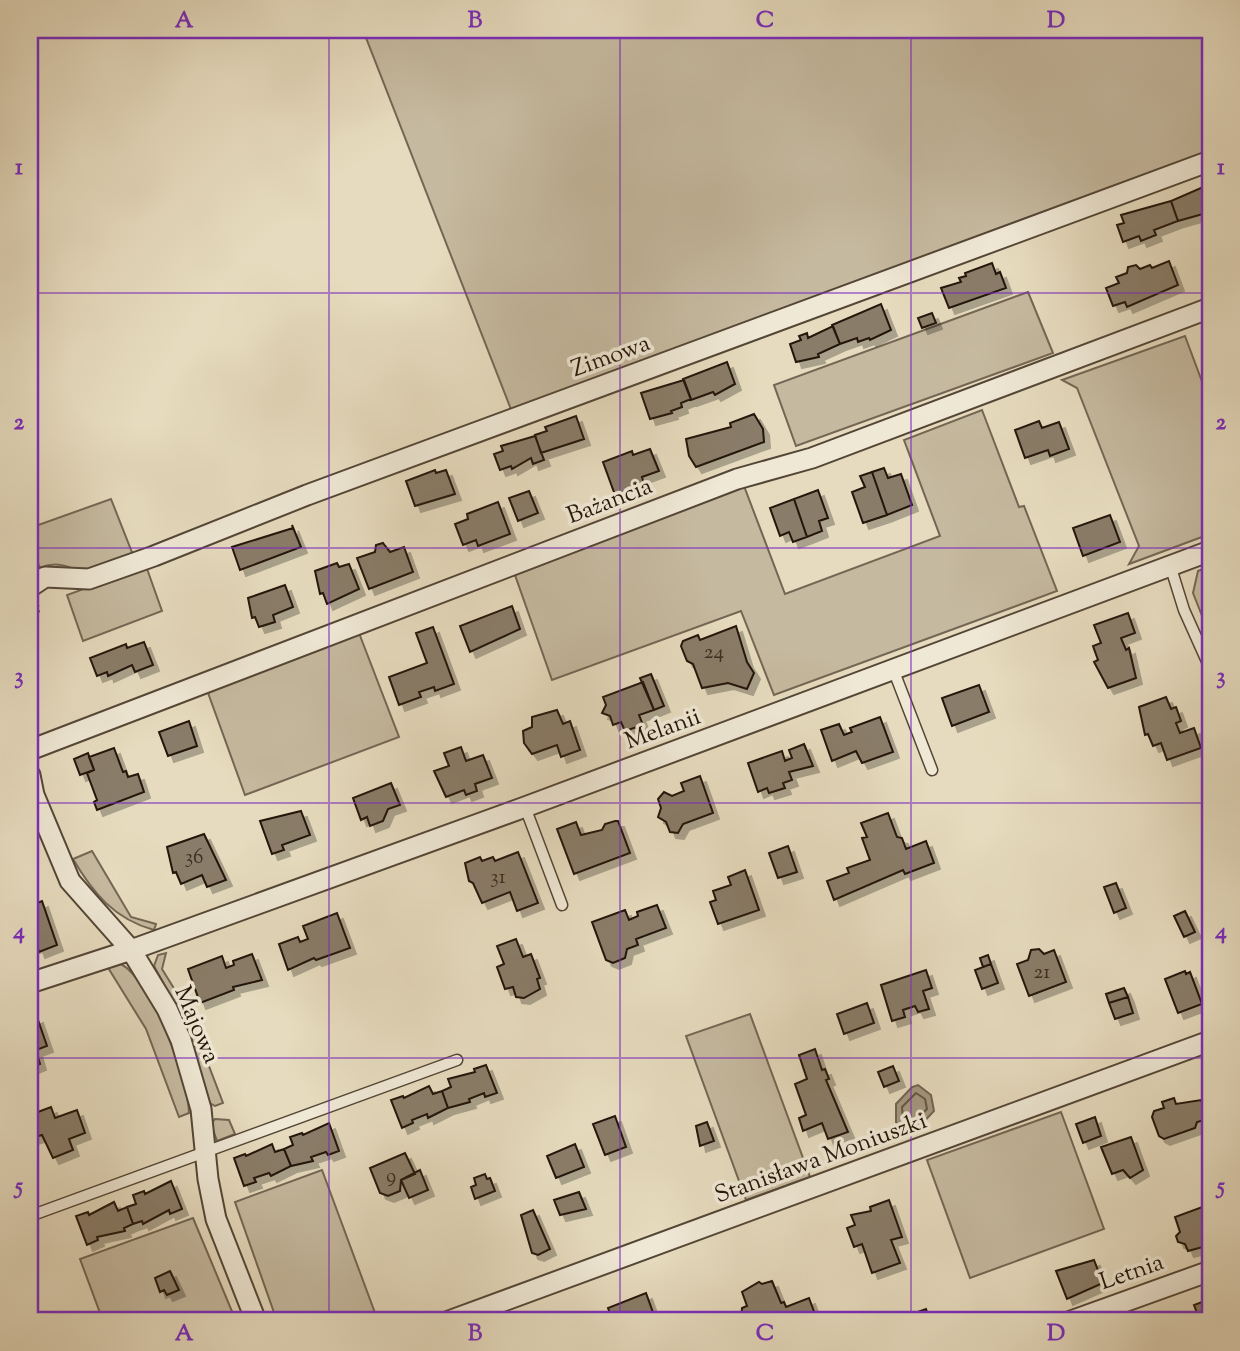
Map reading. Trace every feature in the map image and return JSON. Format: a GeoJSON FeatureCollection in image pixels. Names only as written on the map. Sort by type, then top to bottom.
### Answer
{"type":"FeatureCollection","features":[{"type":"Feature","properties":{"kind":"street","name":"Zimowa"},"geometry":{"type":"LineString","coordinates":[[33,591],[45,577],[89,579],[154,556],[307,495],[1210,162]]}},
{"type":"Feature","properties":{"kind":"street","name":"Bażancia"},"geometry":{"type":"LineString","coordinates":[[30,750],[737,479],[812,458],[1210,308]]}},
{"type":"Feature","properties":{"kind":"street","name":"Melanii"},"geometry":{"type":"LineString","coordinates":[[30,983],[131,950],[525,807],[1210,551]]}},
{"type":"Feature","properties":{"kind":"street","name":"Majowa"},"geometry":{"type":"LineString","coordinates":[[30,775],[34,795],[70,881],[131,950],[167,1009],[181,1040],[201,1109],[216,1219],[256,1321]]}},
{"type":"Feature","properties":{"kind":"street","name":"Stanisława Moniuszki"},"geometry":{"type":"LineString","coordinates":[[449,1321],[1210,1041]]}},
{"type":"Feature","properties":{"kind":"street","name":"Letnia"},"geometry":{"type":"LineString","coordinates":[[1071,1321],[1210,1271]]}},
{"type":"Feature","properties":{"kind":"lane"},"geometry":{"type":"LineString","coordinates":[[1170,565],[1184,610],[1210,668]]}},
{"type":"Feature","properties":{"kind":"lane"},"geometry":{"type":"LineString","coordinates":[[893,669],[932,770]]}},
{"type":"Feature","properties":{"kind":"lane"},"geometry":{"type":"LineString","coordinates":[[525,807],[562,905]]}},
{"type":"Feature","properties":{"kind":"lane"},"geometry":{"type":"LineString","coordinates":[[30,1216],[457,1060]]}},
{"type":"Feature","properties":{"kind":"path"},"geometry":{"type":"LineString","coordinates":[[30,631],[38,611],[33,591]]}},
{"type":"Feature","properties":{"kind":"shaded area"},"geometry":{"type":"Polygon","coordinates":[[[363,30],[1210,30],[1210,154],[512,412],[363,30]]]}},
{"type":"Feature","properties":{"kind":"shaded area"},"geometry":{"type":"Polygon","coordinates":[[[1028,292],[1053,353],[796,446],[774,385],[1028,292]]]}},
{"type":"Feature","properties":{"kind":"shaded area"},"geometry":{"type":"Polygon","coordinates":[[[1185,336],[1210,403],[1210,534],[1129,564],[1139,546],[1077,388],[1062,380],[1185,336]]]}},
{"type":"Feature","properties":{"kind":"shaded area"},"geometry":{"type":"Polygon","coordinates":[[[982,410],[1019,507],[1024,506],[1057,591],[774,695],[741,611],[552,680],[515,575],[744,486],[785,594],[940,536],[904,440],[982,410]]]}},
{"type":"Feature","properties":{"kind":"shaded area"},"geometry":{"type":"Polygon","coordinates":[[[111,499],[133,555],[82,572],[56,565],[40,568],[30,544],[30,528],[111,499]]]}},
{"type":"Feature","properties":{"kind":"shaded area"},"geometry":{"type":"Polygon","coordinates":[[[146,566],[162,611],[83,641],[67,595],[146,566]]]}},
{"type":"Feature","properties":{"kind":"shaded area"},"geometry":{"type":"Polygon","coordinates":[[[1210,566],[1210,636],[1193,593],[1198,571],[1210,566]]]}},
{"type":"Feature","properties":{"kind":"shaded area"},"geometry":{"type":"Polygon","coordinates":[[[359,633],[399,737],[245,795],[207,690],[359,633]]]}},
{"type":"Feature","properties":{"kind":"shaded area"},"geometry":{"type":"Polygon","coordinates":[[[92,851],[131,917],[156,924],[154,930],[116,912],[88,883],[73,859],[92,851]]]}},
{"type":"Feature","properties":{"kind":"shaded area"},"geometry":{"type":"Polygon","coordinates":[[[166,953],[162,969],[188,1011],[223,1103],[215,1106],[208,1102],[183,1019],[154,966],[158,955],[166,953]]]}},
{"type":"Feature","properties":{"kind":"shaded area"},"geometry":{"type":"Polygon","coordinates":[[[121,964],[133,974],[156,1009],[182,1077],[189,1113],[179,1117],[146,1029],[107,966],[121,964]]]}},
{"type":"Feature","properties":{"kind":"shaded area"},"geometry":{"type":"Polygon","coordinates":[[[750,1014],[810,1177],[746,1200],[686,1036],[750,1014]]]}},
{"type":"Feature","properties":{"kind":"shaded area"},"geometry":{"type":"Polygon","coordinates":[[[1061,1112],[1104,1229],[970,1278],[927,1160],[1061,1112]]]}},
{"type":"Feature","properties":{"kind":"shaded area"},"geometry":{"type":"Polygon","coordinates":[[[215,1119],[229,1120],[235,1134],[217,1141],[211,1124],[215,1119]]]}},
{"type":"Feature","properties":{"kind":"shaded area"},"geometry":{"type":"Polygon","coordinates":[[[322,1170],[378,1321],[277,1321],[235,1202],[322,1170]]]}},
{"type":"Feature","properties":{"kind":"shaded area"},"geometry":{"type":"Polygon","coordinates":[[[193,1218],[236,1321],[103,1321],[80,1259],[193,1218]]]}},
{"type":"Feature","properties":{"kind":"water"},"geometry":{"type":"Polygon","coordinates":[[[918,1085],[931,1095],[934,1111],[918,1128],[904,1129],[896,1122],[896,1104],[912,1087],[918,1085]]]}},
{"type":"Feature","properties":{"kind":"building"},"geometry":{"type":"Polygon","coordinates":[[[1210,184],[1210,212],[1178,221],[1171,201],[1210,184]]]}},
{"type":"Feature","properties":{"kind":"building"},"geometry":{"type":"Polygon","coordinates":[[[1171,201],[1178,221],[1154,230],[1156,235],[1141,241],[1139,236],[1123,242],[1117,225],[1124,223],[1121,215],[1171,201]]]}},
{"type":"Feature","properties":{"kind":"building"},"geometry":{"type":"Polygon","coordinates":[[[1169,261],[1178,285],[1127,307],[1125,302],[1113,306],[1106,288],[1119,283],[1116,277],[1127,273],[1128,267],[1136,265],[1140,269],[1150,265],[1152,268],[1169,261]]]}},
{"type":"Feature","properties":{"kind":"building"},"geometry":{"type":"Polygon","coordinates":[[[992,263],[996,274],[1000,272],[1006,288],[949,308],[941,288],[961,282],[959,278],[966,276],[965,273],[992,263]]]}},
{"type":"Feature","properties":{"kind":"building"},"geometry":{"type":"Polygon","coordinates":[[[881,304],[891,330],[870,340],[869,338],[858,342],[857,338],[840,344],[832,325],[881,304]]]}},
{"type":"Feature","properties":{"kind":"building"},"geometry":{"type":"Polygon","coordinates":[[[932,313],[936,323],[922,328],[918,318],[932,313]]]}},
{"type":"Feature","properties":{"kind":"building"},"geometry":{"type":"Polygon","coordinates":[[[833,326],[840,344],[818,354],[819,357],[796,362],[790,344],[801,340],[799,336],[807,333],[808,338],[833,326]]]}},
{"type":"Feature","properties":{"kind":"building"},"geometry":{"type":"Polygon","coordinates":[[[727,362],[735,384],[715,395],[713,392],[691,400],[683,379],[727,362]]]}},
{"type":"Feature","properties":{"kind":"building"},"geometry":{"type":"Polygon","coordinates":[[[684,380],[691,399],[681,403],[682,407],[671,411],[672,413],[650,419],[641,393],[684,380]]]}},
{"type":"Feature","properties":{"kind":"building"},"geometry":{"type":"Polygon","coordinates":[[[754,414],[763,429],[764,442],[696,467],[689,456],[686,439],[731,427],[730,423],[754,414]]]}},
{"type":"Feature","properties":{"kind":"building"},"geometry":{"type":"Polygon","coordinates":[[[576,416],[584,439],[541,453],[535,435],[547,431],[545,427],[576,416]]]}},
{"type":"Feature","properties":{"kind":"building"},"geometry":{"type":"Polygon","coordinates":[[[1039,421],[1042,428],[1059,422],[1069,449],[1050,456],[1048,450],[1025,458],[1015,430],[1039,421]]]}},
{"type":"Feature","properties":{"kind":"building"},"geometry":{"type":"Polygon","coordinates":[[[535,436],[544,460],[533,464],[531,458],[512,469],[511,466],[500,470],[494,454],[503,451],[501,446],[535,436]]]}},
{"type":"Feature","properties":{"kind":"building"},"geometry":{"type":"Polygon","coordinates":[[[650,449],[659,471],[642,477],[644,485],[615,495],[603,462],[632,451],[633,455],[650,449]]]}},
{"type":"Feature","properties":{"kind":"building"},"geometry":{"type":"Polygon","coordinates":[[[884,468],[888,478],[901,474],[912,505],[887,515],[872,472],[884,468]]]}},
{"type":"Feature","properties":{"kind":"building"},"geometry":{"type":"Polygon","coordinates":[[[435,470],[436,473],[446,470],[455,494],[415,506],[406,481],[435,470]]]}},
{"type":"Feature","properties":{"kind":"building"},"geometry":{"type":"Polygon","coordinates":[[[872,472],[887,515],[863,523],[852,492],[865,487],[860,476],[872,472]]]}},
{"type":"Feature","properties":{"kind":"building"},"geometry":{"type":"Polygon","coordinates":[[[818,490],[828,518],[819,521],[822,531],[807,537],[794,499],[818,490]]]}},
{"type":"Feature","properties":{"kind":"building"},"geometry":{"type":"Polygon","coordinates":[[[529,491],[538,513],[518,521],[509,498],[529,491]]]}},
{"type":"Feature","properties":{"kind":"building"},"geometry":{"type":"Polygon","coordinates":[[[794,499],[807,537],[793,542],[789,532],[780,536],[770,508],[794,499]]]}},
{"type":"Feature","properties":{"kind":"building"},"geometry":{"type":"Polygon","coordinates":[[[498,502],[510,534],[478,546],[476,540],[463,545],[455,524],[468,519],[467,514],[498,502]]]}},
{"type":"Feature","properties":{"kind":"building"},"geometry":{"type":"Polygon","coordinates":[[[1110,515],[1120,542],[1083,556],[1073,528],[1110,515]]]}},
{"type":"Feature","properties":{"kind":"building"},"geometry":{"type":"Polygon","coordinates":[[[292,525],[301,547],[240,570],[232,547],[293,528],[292,525]]]}},
{"type":"Feature","properties":{"kind":"building"},"geometry":{"type":"Polygon","coordinates":[[[383,543],[390,552],[404,547],[413,572],[369,589],[357,558],[375,552],[376,545],[383,543]]]}},
{"type":"Feature","properties":{"kind":"building"},"geometry":{"type":"Polygon","coordinates":[[[337,563],[339,567],[349,564],[359,589],[327,604],[323,593],[320,594],[315,571],[337,563]]]}},
{"type":"Feature","properties":{"kind":"building"},"geometry":{"type":"Polygon","coordinates":[[[285,585],[293,607],[273,615],[275,622],[259,627],[255,617],[252,618],[248,598],[285,585]]]}},
{"type":"Feature","properties":{"kind":"building"},"geometry":{"type":"Polygon","coordinates":[[[512,606],[520,629],[470,652],[460,626],[512,606]]]}},
{"type":"Feature","properties":{"kind":"building"},"geometry":{"type":"Polygon","coordinates":[[[1128,613],[1135,633],[1121,638],[1126,650],[1129,648],[1136,678],[1108,688],[1094,662],[1098,660],[1093,646],[1101,643],[1094,625],[1128,613]]]}},
{"type":"Feature","properties":{"kind":"building"},"geometry":{"type":"Polygon","coordinates":[[[736,626],[747,662],[754,673],[747,689],[728,683],[702,688],[693,664],[687,661],[681,646],[683,641],[698,635],[700,640],[736,626]]]}},
{"type":"Feature","properties":{"kind":"building"},"geometry":{"type":"Polygon","coordinates":[[[433,627],[454,684],[435,691],[434,687],[419,692],[421,697],[399,705],[389,677],[427,663],[416,633],[433,627]]]}},
{"type":"Feature","properties":{"kind":"building"},"geometry":{"type":"Polygon","coordinates":[[[144,642],[153,665],[135,672],[132,665],[108,676],[107,672],[97,676],[90,658],[126,644],[127,648],[144,642]]]}},
{"type":"Feature","properties":{"kind":"building"},"geometry":{"type":"Polygon","coordinates":[[[651,674],[664,706],[654,710],[640,678],[651,674]]]}},
{"type":"Feature","properties":{"kind":"building"},"geometry":{"type":"Polygon","coordinates":[[[643,682],[654,710],[639,715],[643,725],[625,731],[621,722],[613,725],[610,716],[602,713],[606,705],[603,697],[643,682]]]}},
{"type":"Feature","properties":{"kind":"building"},"geometry":{"type":"Polygon","coordinates":[[[979,685],[989,712],[952,726],[942,698],[979,685]]]}},
{"type":"Feature","properties":{"kind":"building"},"geometry":{"type":"Polygon","coordinates":[[[1166,697],[1171,709],[1176,707],[1181,721],[1176,723],[1180,733],[1194,728],[1201,748],[1167,760],[1161,743],[1153,746],[1148,734],[1145,735],[1139,707],[1166,697]]]}},
{"type":"Feature","properties":{"kind":"building"},"geometry":{"type":"Polygon","coordinates":[[[557,710],[563,724],[570,721],[580,750],[561,757],[557,745],[532,754],[524,743],[523,731],[532,727],[532,717],[557,710]]]}},
{"type":"Feature","properties":{"kind":"building"},"geometry":{"type":"Polygon","coordinates":[[[880,717],[893,752],[862,763],[856,751],[832,761],[821,730],[839,724],[844,735],[852,732],[850,728],[880,717]]]}},
{"type":"Feature","properties":{"kind":"building"},"geometry":{"type":"Polygon","coordinates":[[[189,721],[197,746],[168,756],[159,732],[189,721]]]}},
{"type":"Feature","properties":{"kind":"building"},"geometry":{"type":"Polygon","coordinates":[[[804,744],[813,766],[789,772],[792,780],[783,783],[785,788],[769,793],[767,788],[758,792],[748,763],[782,751],[785,761],[792,758],[789,750],[804,744]]]}},
{"type":"Feature","properties":{"kind":"building"},"geometry":{"type":"Polygon","coordinates":[[[461,747],[466,761],[483,755],[492,778],[475,784],[477,791],[466,795],[464,790],[446,797],[434,771],[449,766],[444,753],[461,747]]]}},
{"type":"Feature","properties":{"kind":"building"},"geometry":{"type":"Polygon","coordinates":[[[114,748],[123,772],[126,771],[128,777],[138,774],[144,792],[97,810],[94,802],[97,800],[87,773],[94,770],[89,757],[114,748]]]}},
{"type":"Feature","properties":{"kind":"building"},"geometry":{"type":"Polygon","coordinates":[[[88,753],[94,770],[80,775],[74,759],[88,753]]]}},
{"type":"Feature","properties":{"kind":"building"},"geometry":{"type":"Polygon","coordinates":[[[700,776],[713,813],[683,824],[678,833],[670,832],[666,822],[658,817],[661,808],[658,799],[664,792],[672,796],[684,791],[681,783],[700,776]]]}},
{"type":"Feature","properties":{"kind":"building"},"geometry":{"type":"Polygon","coordinates":[[[391,783],[400,805],[388,809],[383,821],[370,826],[367,817],[361,820],[353,798],[391,783]]]}},
{"type":"Feature","properties":{"kind":"building"},"geometry":{"type":"Polygon","coordinates":[[[301,811],[310,835],[282,845],[284,850],[272,854],[260,821],[301,811]]]}},
{"type":"Feature","properties":{"kind":"building"},"geometry":{"type":"Polygon","coordinates":[[[888,813],[897,837],[902,838],[906,849],[926,841],[934,863],[905,874],[903,870],[834,900],[827,881],[849,873],[847,868],[870,860],[862,838],[867,837],[861,823],[888,813]]]}},
{"type":"Feature","properties":{"kind":"building"},"geometry":{"type":"Polygon","coordinates":[[[618,821],[630,853],[574,874],[557,829],[576,822],[581,835],[602,830],[605,824],[618,821]]]}},
{"type":"Feature","properties":{"kind":"building"},"geometry":{"type":"Polygon","coordinates":[[[204,834],[226,880],[207,887],[202,875],[181,884],[176,872],[173,873],[167,847],[204,834]]]}},
{"type":"Feature","properties":{"kind":"building"},"geometry":{"type":"Polygon","coordinates":[[[788,846],[797,872],[778,878],[769,853],[788,846]]]}},
{"type":"Feature","properties":{"kind":"building"},"geometry":{"type":"Polygon","coordinates":[[[518,852],[538,903],[517,911],[510,892],[482,903],[473,883],[469,881],[465,863],[480,857],[482,861],[493,857],[495,861],[518,852]]]}},
{"type":"Feature","properties":{"kind":"building"},"geometry":{"type":"Polygon","coordinates":[[[745,870],[759,910],[718,924],[710,902],[716,900],[713,891],[731,885],[728,877],[745,870]]]}},
{"type":"Feature","properties":{"kind":"building"},"geometry":{"type":"Polygon","coordinates":[[[1116,883],[1126,908],[1114,913],[1104,887],[1116,883]]]}},
{"type":"Feature","properties":{"kind":"building"},"geometry":{"type":"Polygon","coordinates":[[[42,901],[57,945],[39,952],[37,946],[30,948],[30,906],[42,901]]]}},
{"type":"Feature","properties":{"kind":"building"},"geometry":{"type":"Polygon","coordinates":[[[657,905],[666,928],[636,939],[638,945],[627,949],[625,958],[613,963],[606,960],[592,922],[625,910],[629,920],[638,916],[637,912],[657,905]]]}},
{"type":"Feature","properties":{"kind":"building"},"geometry":{"type":"Polygon","coordinates":[[[1185,911],[1195,932],[1184,937],[1174,916],[1185,911]]]}},
{"type":"Feature","properties":{"kind":"building"},"geometry":{"type":"Polygon","coordinates":[[[337,913],[350,948],[316,960],[314,958],[288,970],[279,944],[298,937],[300,942],[308,939],[303,926],[337,913]]]}},
{"type":"Feature","properties":{"kind":"building"},"geometry":{"type":"Polygon","coordinates":[[[516,939],[523,957],[531,954],[540,978],[537,979],[540,989],[524,998],[516,997],[513,987],[505,989],[497,967],[504,964],[497,946],[516,939]]]}},
{"type":"Feature","properties":{"kind":"building"},"geometry":{"type":"Polygon","coordinates":[[[1039,949],[1044,954],[1054,950],[1066,982],[1029,996],[1017,964],[1028,960],[1031,950],[1039,949]]]}},
{"type":"Feature","properties":{"kind":"building"},"geometry":{"type":"Polygon","coordinates":[[[252,954],[262,980],[233,987],[234,990],[200,1003],[188,969],[222,956],[226,968],[234,965],[233,961],[252,954]]]}},
{"type":"Feature","properties":{"kind":"building"},"geometry":{"type":"Polygon","coordinates":[[[988,955],[991,964],[983,967],[980,958],[988,955]]]}},
{"type":"Feature","properties":{"kind":"building"},"geometry":{"type":"Polygon","coordinates":[[[991,964],[998,983],[982,989],[975,970],[991,964]]]}},
{"type":"Feature","properties":{"kind":"building"},"geometry":{"type":"Polygon","coordinates":[[[926,970],[932,988],[923,991],[929,1009],[918,1012],[915,1006],[903,1010],[905,1017],[892,1021],[881,985],[926,970]]]}},
{"type":"Feature","properties":{"kind":"building"},"geometry":{"type":"Polygon","coordinates":[[[1185,971],[1186,974],[1190,972],[1202,1004],[1178,1013],[1165,979],[1185,971]]]}},
{"type":"Feature","properties":{"kind":"building"},"geometry":{"type":"Polygon","coordinates":[[[1124,988],[1128,997],[1109,1003],[1106,994],[1124,988]]]}},
{"type":"Feature","properties":{"kind":"building"},"geometry":{"type":"Polygon","coordinates":[[[1128,997],[1133,1013],[1115,1019],[1109,1003],[1128,997]]]}},
{"type":"Feature","properties":{"kind":"building"},"geometry":{"type":"Polygon","coordinates":[[[867,1003],[874,1023],[844,1034],[837,1014],[867,1003]]]}},
{"type":"Feature","properties":{"kind":"building"},"geometry":{"type":"Polygon","coordinates":[[[37,1017],[47,1046],[36,1050],[40,1064],[30,1068],[30,1020],[37,1017]]]}},
{"type":"Feature","properties":{"kind":"building"},"geometry":{"type":"Polygon","coordinates":[[[815,1049],[848,1132],[828,1139],[822,1123],[803,1131],[799,1118],[806,1115],[795,1084],[807,1079],[799,1055],[815,1049]]]}},
{"type":"Feature","properties":{"kind":"building"},"geometry":{"type":"Polygon","coordinates":[[[486,1065],[497,1093],[485,1097],[484,1093],[469,1099],[470,1102],[448,1108],[442,1091],[451,1087],[448,1079],[475,1072],[474,1069],[486,1065]]]}},
{"type":"Feature","properties":{"kind":"building"},"geometry":{"type":"Polygon","coordinates":[[[893,1066],[899,1081],[884,1087],[878,1072],[893,1066]]]}},
{"type":"Feature","properties":{"kind":"building"},"geometry":{"type":"Polygon","coordinates":[[[429,1086],[433,1094],[442,1091],[448,1108],[428,1118],[427,1114],[412,1120],[413,1123],[402,1128],[391,1100],[403,1096],[404,1098],[429,1086]]]}},
{"type":"Feature","properties":{"kind":"building"},"geometry":{"type":"Polygon","coordinates":[[[1174,1098],[1176,1104],[1201,1100],[1208,1119],[1197,1122],[1195,1128],[1164,1139],[1159,1136],[1152,1117],[1154,1111],[1164,1108],[1162,1102],[1174,1098]]]}},
{"type":"Feature","properties":{"kind":"building"},"geometry":{"type":"Polygon","coordinates":[[[51,1107],[55,1118],[77,1110],[85,1133],[69,1139],[73,1150],[53,1158],[42,1135],[32,1138],[30,1131],[30,1115],[51,1107]]]}},
{"type":"Feature","properties":{"kind":"building"},"geometry":{"type":"Polygon","coordinates":[[[615,1116],[626,1147],[605,1155],[593,1124],[615,1116]]]}},
{"type":"Feature","properties":{"kind":"building"},"geometry":{"type":"Polygon","coordinates":[[[1095,1117],[1101,1136],[1083,1143],[1076,1124],[1095,1117]]]}},
{"type":"Feature","properties":{"kind":"building"},"geometry":{"type":"Polygon","coordinates":[[[707,1122],[714,1141],[700,1146],[696,1126],[707,1122]]]}},
{"type":"Feature","properties":{"kind":"building"},"geometry":{"type":"Polygon","coordinates":[[[329,1123],[339,1151],[328,1155],[326,1152],[311,1157],[313,1161],[291,1166],[284,1149],[293,1145],[290,1137],[302,1133],[303,1135],[329,1123]]]}},
{"type":"Feature","properties":{"kind":"building"},"geometry":{"type":"Polygon","coordinates":[[[1131,1137],[1143,1170],[1130,1178],[1123,1170],[1112,1174],[1101,1147],[1131,1137]]]}},
{"type":"Feature","properties":{"kind":"building"},"geometry":{"type":"Polygon","coordinates":[[[272,1144],[275,1152],[284,1149],[291,1166],[271,1176],[269,1173],[254,1178],[256,1182],[244,1186],[234,1158],[245,1154],[246,1156],[272,1144]]]}},
{"type":"Feature","properties":{"kind":"building"},"geometry":{"type":"Polygon","coordinates":[[[575,1144],[584,1167],[556,1178],[547,1156],[575,1144]]]}},
{"type":"Feature","properties":{"kind":"building"},"geometry":{"type":"Polygon","coordinates":[[[405,1153],[415,1174],[401,1180],[400,1191],[388,1196],[380,1193],[370,1168],[405,1153]]]}},
{"type":"Feature","properties":{"kind":"building"},"geometry":{"type":"Polygon","coordinates":[[[420,1170],[428,1190],[409,1198],[401,1180],[420,1170]]]}},
{"type":"Feature","properties":{"kind":"building"},"geometry":{"type":"Polygon","coordinates":[[[485,1174],[487,1179],[490,1178],[495,1191],[475,1199],[471,1187],[476,1185],[474,1178],[485,1174]]]}},
{"type":"Feature","properties":{"kind":"building"},"geometry":{"type":"Polygon","coordinates":[[[171,1181],[182,1209],[170,1214],[169,1210],[143,1224],[142,1221],[133,1224],[127,1207],[136,1204],[133,1195],[144,1191],[145,1194],[171,1181]]]}},
{"type":"Feature","properties":{"kind":"building"},"geometry":{"type":"Polygon","coordinates":[[[579,1192],[586,1209],[560,1215],[554,1200],[579,1192]]]}},
{"type":"Feature","properties":{"kind":"building"},"geometry":{"type":"Polygon","coordinates":[[[889,1200],[902,1237],[891,1240],[900,1263],[872,1273],[862,1244],[854,1247],[847,1228],[855,1225],[851,1215],[871,1211],[870,1207],[889,1200]]]}},
{"type":"Feature","properties":{"kind":"building"},"geometry":{"type":"Polygon","coordinates":[[[1210,1201],[1210,1245],[1188,1251],[1185,1244],[1178,1242],[1176,1236],[1180,1232],[1175,1217],[1208,1205],[1210,1201]]]}},
{"type":"Feature","properties":{"kind":"building"},"geometry":{"type":"Polygon","coordinates":[[[114,1202],[118,1211],[127,1207],[133,1224],[124,1228],[125,1231],[97,1237],[98,1240],[87,1245],[76,1216],[88,1212],[89,1215],[114,1202]]]}},
{"type":"Feature","properties":{"kind":"building"},"geometry":{"type":"Polygon","coordinates":[[[533,1210],[550,1249],[538,1255],[532,1253],[521,1215],[533,1210]]]}},
{"type":"Feature","properties":{"kind":"building"},"geometry":{"type":"Polygon","coordinates":[[[1094,1260],[1103,1283],[1067,1299],[1056,1271],[1094,1260]]]}},
{"type":"Feature","properties":{"kind":"building"},"geometry":{"type":"Polygon","coordinates":[[[170,1271],[179,1290],[167,1295],[164,1290],[160,1292],[155,1278],[170,1271]]]}},
{"type":"Feature","properties":{"kind":"building"},"geometry":{"type":"Polygon","coordinates":[[[772,1281],[781,1303],[784,1302],[786,1307],[809,1298],[816,1317],[805,1321],[741,1321],[742,1308],[747,1306],[742,1292],[759,1282],[762,1284],[772,1281]]]}},
{"type":"Feature","properties":{"kind":"building"},"geometry":{"type":"Polygon","coordinates":[[[646,1293],[655,1318],[647,1321],[613,1321],[608,1308],[646,1293]]]}},
{"type":"Feature","properties":{"kind":"building"},"geometry":{"type":"Polygon","coordinates":[[[1210,1299],[1210,1319],[1200,1321],[1194,1305],[1210,1299]]]}},
{"type":"Feature","properties":{"kind":"building"},"geometry":{"type":"Polygon","coordinates":[[[926,1309],[930,1321],[892,1321],[926,1309]]]}}]}
